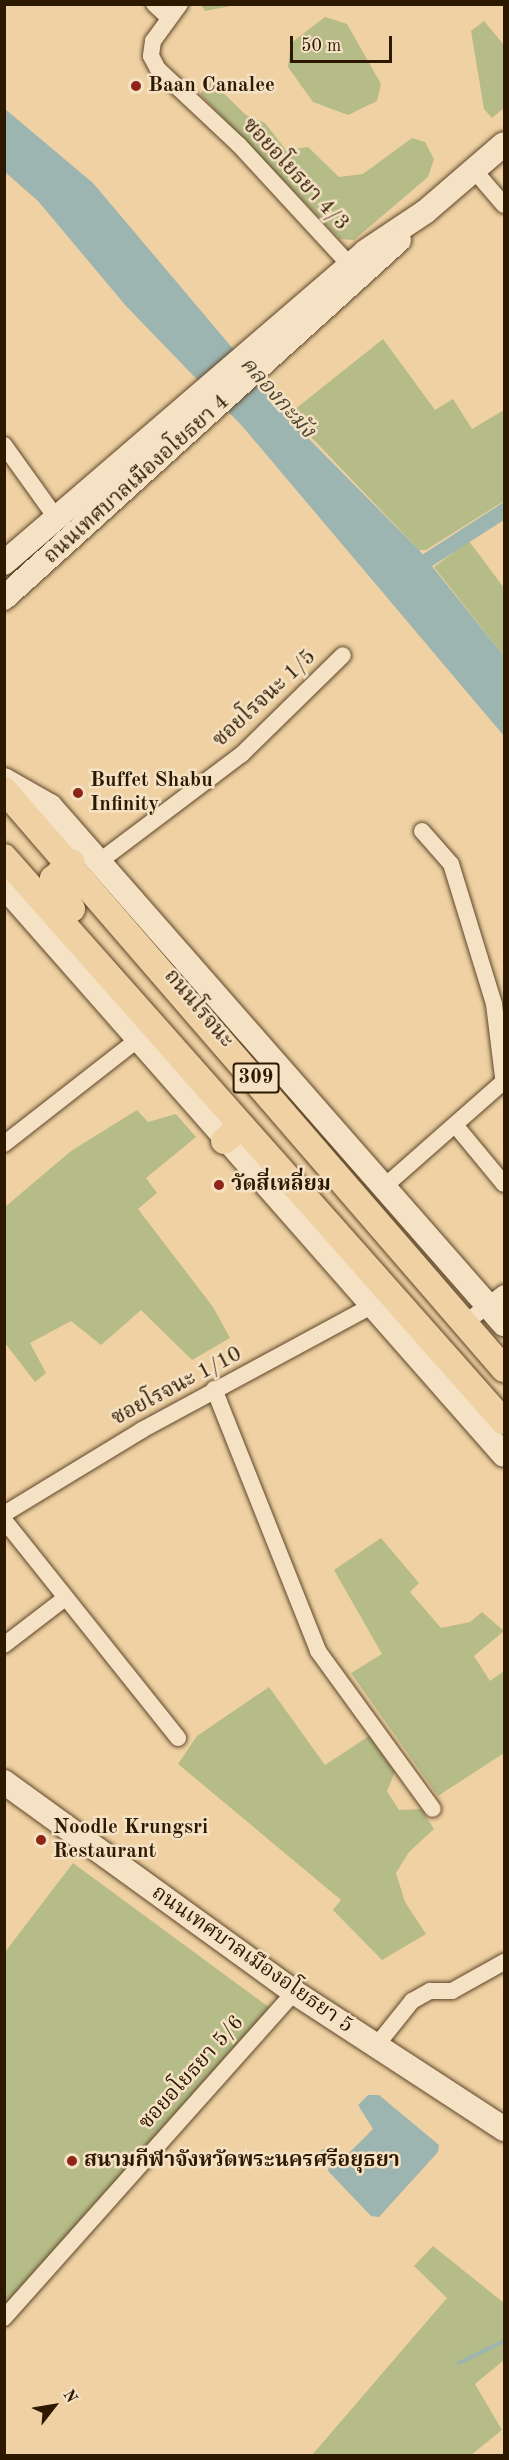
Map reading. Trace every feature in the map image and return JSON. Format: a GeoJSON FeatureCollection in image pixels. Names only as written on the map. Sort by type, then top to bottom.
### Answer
{"type":"FeatureCollection","features":[{"type":"Feature","properties":{"kind":"main road","name":"ถนนโรจนะ"},"geometry":{"type":"LineString","coordinates":[[4,790],[72,862],[504,1369]]}},
{"type":"Feature","properties":{"kind":"main road","name":"ถนนโรจนะ"},"geometry":{"type":"LineString","coordinates":[[4,857],[150,1038],[233,1134],[410,1315],[504,1422]]}},
{"type":"Feature","properties":{"kind":"main road"},"geometry":{"type":"LineString","coordinates":[[72,862],[56,873],[53,886],[136,988],[150,1038]]}},
{"type":"Feature","properties":{"kind":"main road"},"geometry":{"type":"LineString","coordinates":[[410,1315],[437,1291]]}},
{"type":"Feature","properties":{"kind":"street"},"geometry":{"type":"LineString","coordinates":[[154,4],[168,17]]}},
{"type":"Feature","properties":{"kind":"street","name":"ซอยอโยธยา 4/3"},"geometry":{"type":"LineString","coordinates":[[180,4],[168,17],[153,41],[158,69],[239,145],[355,272]]}},
{"type":"Feature","properties":{"kind":"street","name":"ถนนเทศบาลเมืองอโยธยา 4"},"geometry":{"type":"LineString","coordinates":[[4,598],[186,423],[355,272],[504,144]]}},
{"type":"Feature","properties":{"kind":"street"},"geometry":{"type":"LineString","coordinates":[[474,170],[504,205]]}},
{"type":"Feature","properties":{"kind":"street","name":"ถนนเทศบาลเมืองอโยธยา 4"},"geometry":{"type":"LineString","coordinates":[[4,564],[57,519],[186,423]]}},
{"type":"Feature","properties":{"kind":"street"},"geometry":{"type":"LineString","coordinates":[[4,446],[57,519]]}},
{"type":"Feature","properties":{"kind":"street","name":"ซอยโรจนะ 1/5"},"geometry":{"type":"LineString","coordinates":[[100,861],[242,754],[343,655]]}},
{"type":"Feature","properties":{"kind":"street","name":"ถนนโรจนะ"},"geometry":{"type":"LineString","coordinates":[[4,780],[50,806],[385,1186],[497,1299],[504,1324]]}},
{"type":"Feature","properties":{"kind":"street"},"geometry":{"type":"LineString","coordinates":[[385,1186],[504,1084],[494,1004],[451,864],[422,831]]}},
{"type":"Feature","properties":{"kind":"street","name":"ถนนโรจนะ"},"geometry":{"type":"LineString","coordinates":[[4,886],[150,1038]]}},
{"type":"Feature","properties":{"kind":"street"},"geometry":{"type":"LineString","coordinates":[[4,1144],[150,1038]]}},
{"type":"Feature","properties":{"kind":"street"},"geometry":{"type":"LineString","coordinates":[[456,1126],[504,1184]]}},
{"type":"Feature","properties":{"kind":"street","name":"ถนนโรจนะ"},"geometry":{"type":"LineString","coordinates":[[233,1134],[373,1305],[504,1455]]}},
{"type":"Feature","properties":{"kind":"street"},"geometry":{"type":"LineString","coordinates":[[465,1323],[497,1299]]}},
{"type":"Feature","properties":{"kind":"street","name":"ซอยโรจนะ 1/10"},"geometry":{"type":"LineString","coordinates":[[4,1514],[214,1389],[373,1305]]}},
{"type":"Feature","properties":{"kind":"street"},"geometry":{"type":"LineString","coordinates":[[214,1389],[318,1651],[433,1809]]}},
{"type":"Feature","properties":{"kind":"street"},"geometry":{"type":"LineString","coordinates":[[4,1520],[64,1599],[178,1738]]}},
{"type":"Feature","properties":{"kind":"street"},"geometry":{"type":"LineString","coordinates":[[4,1646],[64,1599]]}},
{"type":"Feature","properties":{"kind":"street","name":"ถนนเทศบาลเมืองอโยธยา 5"},"geometry":{"type":"LineString","coordinates":[[4,1782],[294,1992],[504,2129]]}},
{"type":"Feature","properties":{"kind":"street"},"geometry":{"type":"LineString","coordinates":[[376,2046],[412,2001],[430,1991],[452,1991],[504,1962]]}},
{"type":"Feature","properties":{"kind":"street","name":"ซอยอโยธยา 5/6"},"geometry":{"type":"LineString","coordinates":[[4,2318],[294,1992]]}},
{"type":"Feature","properties":{"kind":"green space"},"geometry":{"type":"Polygon","coordinates":[[[201,5],[236,5],[205,11],[201,5]]]}},
{"type":"Feature","properties":{"kind":"green space"},"geometry":{"type":"Polygon","coordinates":[[[325,17],[347,24],[381,84],[377,101],[348,115],[313,102],[288,67],[291,43],[325,17]]]}},
{"type":"Feature","properties":{"kind":"green space"},"geometry":{"type":"Polygon","coordinates":[[[484,21],[504,45],[504,108],[492,118],[484,109],[471,31],[484,21]]]}},
{"type":"Feature","properties":{"kind":"green space"},"geometry":{"type":"Polygon","coordinates":[[[211,81],[246,115],[265,123],[286,150],[308,147],[339,177],[363,174],[412,138],[425,142],[434,159],[428,177],[354,240],[340,239],[200,94],[211,81]]]}},
{"type":"Feature","properties":{"kind":"green space"},"geometry":{"type":"Polygon","coordinates":[[[383,339],[435,410],[453,399],[472,429],[504,410],[504,501],[426,550],[419,550],[289,414],[383,339]]]}},
{"type":"Feature","properties":{"kind":"green space"},"geometry":{"type":"Polygon","coordinates":[[[469,541],[504,588],[504,656],[434,567],[469,541]]]}},
{"type":"Feature","properties":{"kind":"green space"},"geometry":{"type":"Polygon","coordinates":[[[137,1110],[148,1122],[176,1114],[196,1137],[146,1178],[157,1193],[138,1209],[213,1307],[230,1338],[192,1360],[141,1310],[101,1345],[71,1321],[30,1343],[46,1373],[35,1382],[5,1343],[5,1207],[71,1151],[137,1110]]]}},
{"type":"Feature","properties":{"kind":"green space"},"geometry":{"type":"Polygon","coordinates":[[[381,1538],[419,1583],[410,1592],[441,1628],[470,1622],[482,1612],[504,1631],[474,1656],[490,1681],[504,1671],[504,1753],[438,1796],[351,1673],[382,1654],[334,1570],[381,1538]]]}},
{"type":"Feature","properties":{"kind":"green space"},"geometry":{"type":"Polygon","coordinates":[[[269,1687],[325,1765],[369,1736],[395,1772],[387,1791],[399,1810],[421,1809],[434,1829],[409,1852],[396,1873],[405,1902],[426,1934],[382,1960],[333,1910],[341,1900],[178,1764],[197,1736],[269,1687]]]}},
{"type":"Feature","properties":{"kind":"green space","name":"สนามกีฬาจังหวัดพระนครศรีอยุธยา"},"geometry":{"type":"Polygon","coordinates":[[[73,1863],[274,2011],[5,2312],[5,1952],[73,1863]]]}},
{"type":"Feature","properties":{"kind":"green space"},"geometry":{"type":"Polygon","coordinates":[[[433,2246],[504,2303],[504,2360],[475,2384],[502,2430],[471,2455],[312,2455],[447,2298],[414,2266],[433,2246]]]}},
{"type":"Feature","properties":{"kind":"water"},"geometry":{"type":"Polygon","coordinates":[[[5,109],[93,183],[310,440],[419,550],[504,656],[504,736],[243,427],[126,306],[38,201],[5,172],[5,109]]]}},
{"type":"Feature","properties":{"kind":"water"},"geometry":{"type":"Polygon","coordinates":[[[368,2095],[379,2095],[439,2145],[438,2152],[379,2217],[371,2216],[328,2171],[330,2161],[320,2151],[328,2147],[344,2158],[373,2129],[358,2105],[368,2095]]]}},
{"type":"Feature","properties":{"kind":"waterway"},"geometry":{"type":"LineString","coordinates":[[411,570],[504,510]]}},
{"type":"Feature","properties":{"kind":"waterway"},"geometry":{"type":"LineString","coordinates":[[459,2363],[504,2341]]}},
{"type":"Feature","properties":{"kind":"place","name":"Baan Canalee"},"geometry":{"type":"Point","coordinates":[136,86]}},
{"type":"Feature","properties":{"kind":"place","name":"Buffet Shabu Infinity"},"geometry":{"type":"Point","coordinates":[78,793]}},
{"type":"Feature","properties":{"kind":"place","name":"วัดสี่เหลี่ยม"},"geometry":{"type":"Point","coordinates":[219,1185]}},
{"type":"Feature","properties":{"kind":"place","name":"Noodle Krungsri Restaurant"},"geometry":{"type":"Point","coordinates":[41,1840]}},
{"type":"Feature","properties":{"kind":"place","name":"สนามกีฬาจังหวัดพระนครศรีอยุธยา"},"geometry":{"type":"Point","coordinates":[72,2161]}},
{"type":"Feature","properties":{"kind":"water label","name":"คลองกะมัง"},"geometry":{"type":"Point","coordinates":[277,398]}}]}
